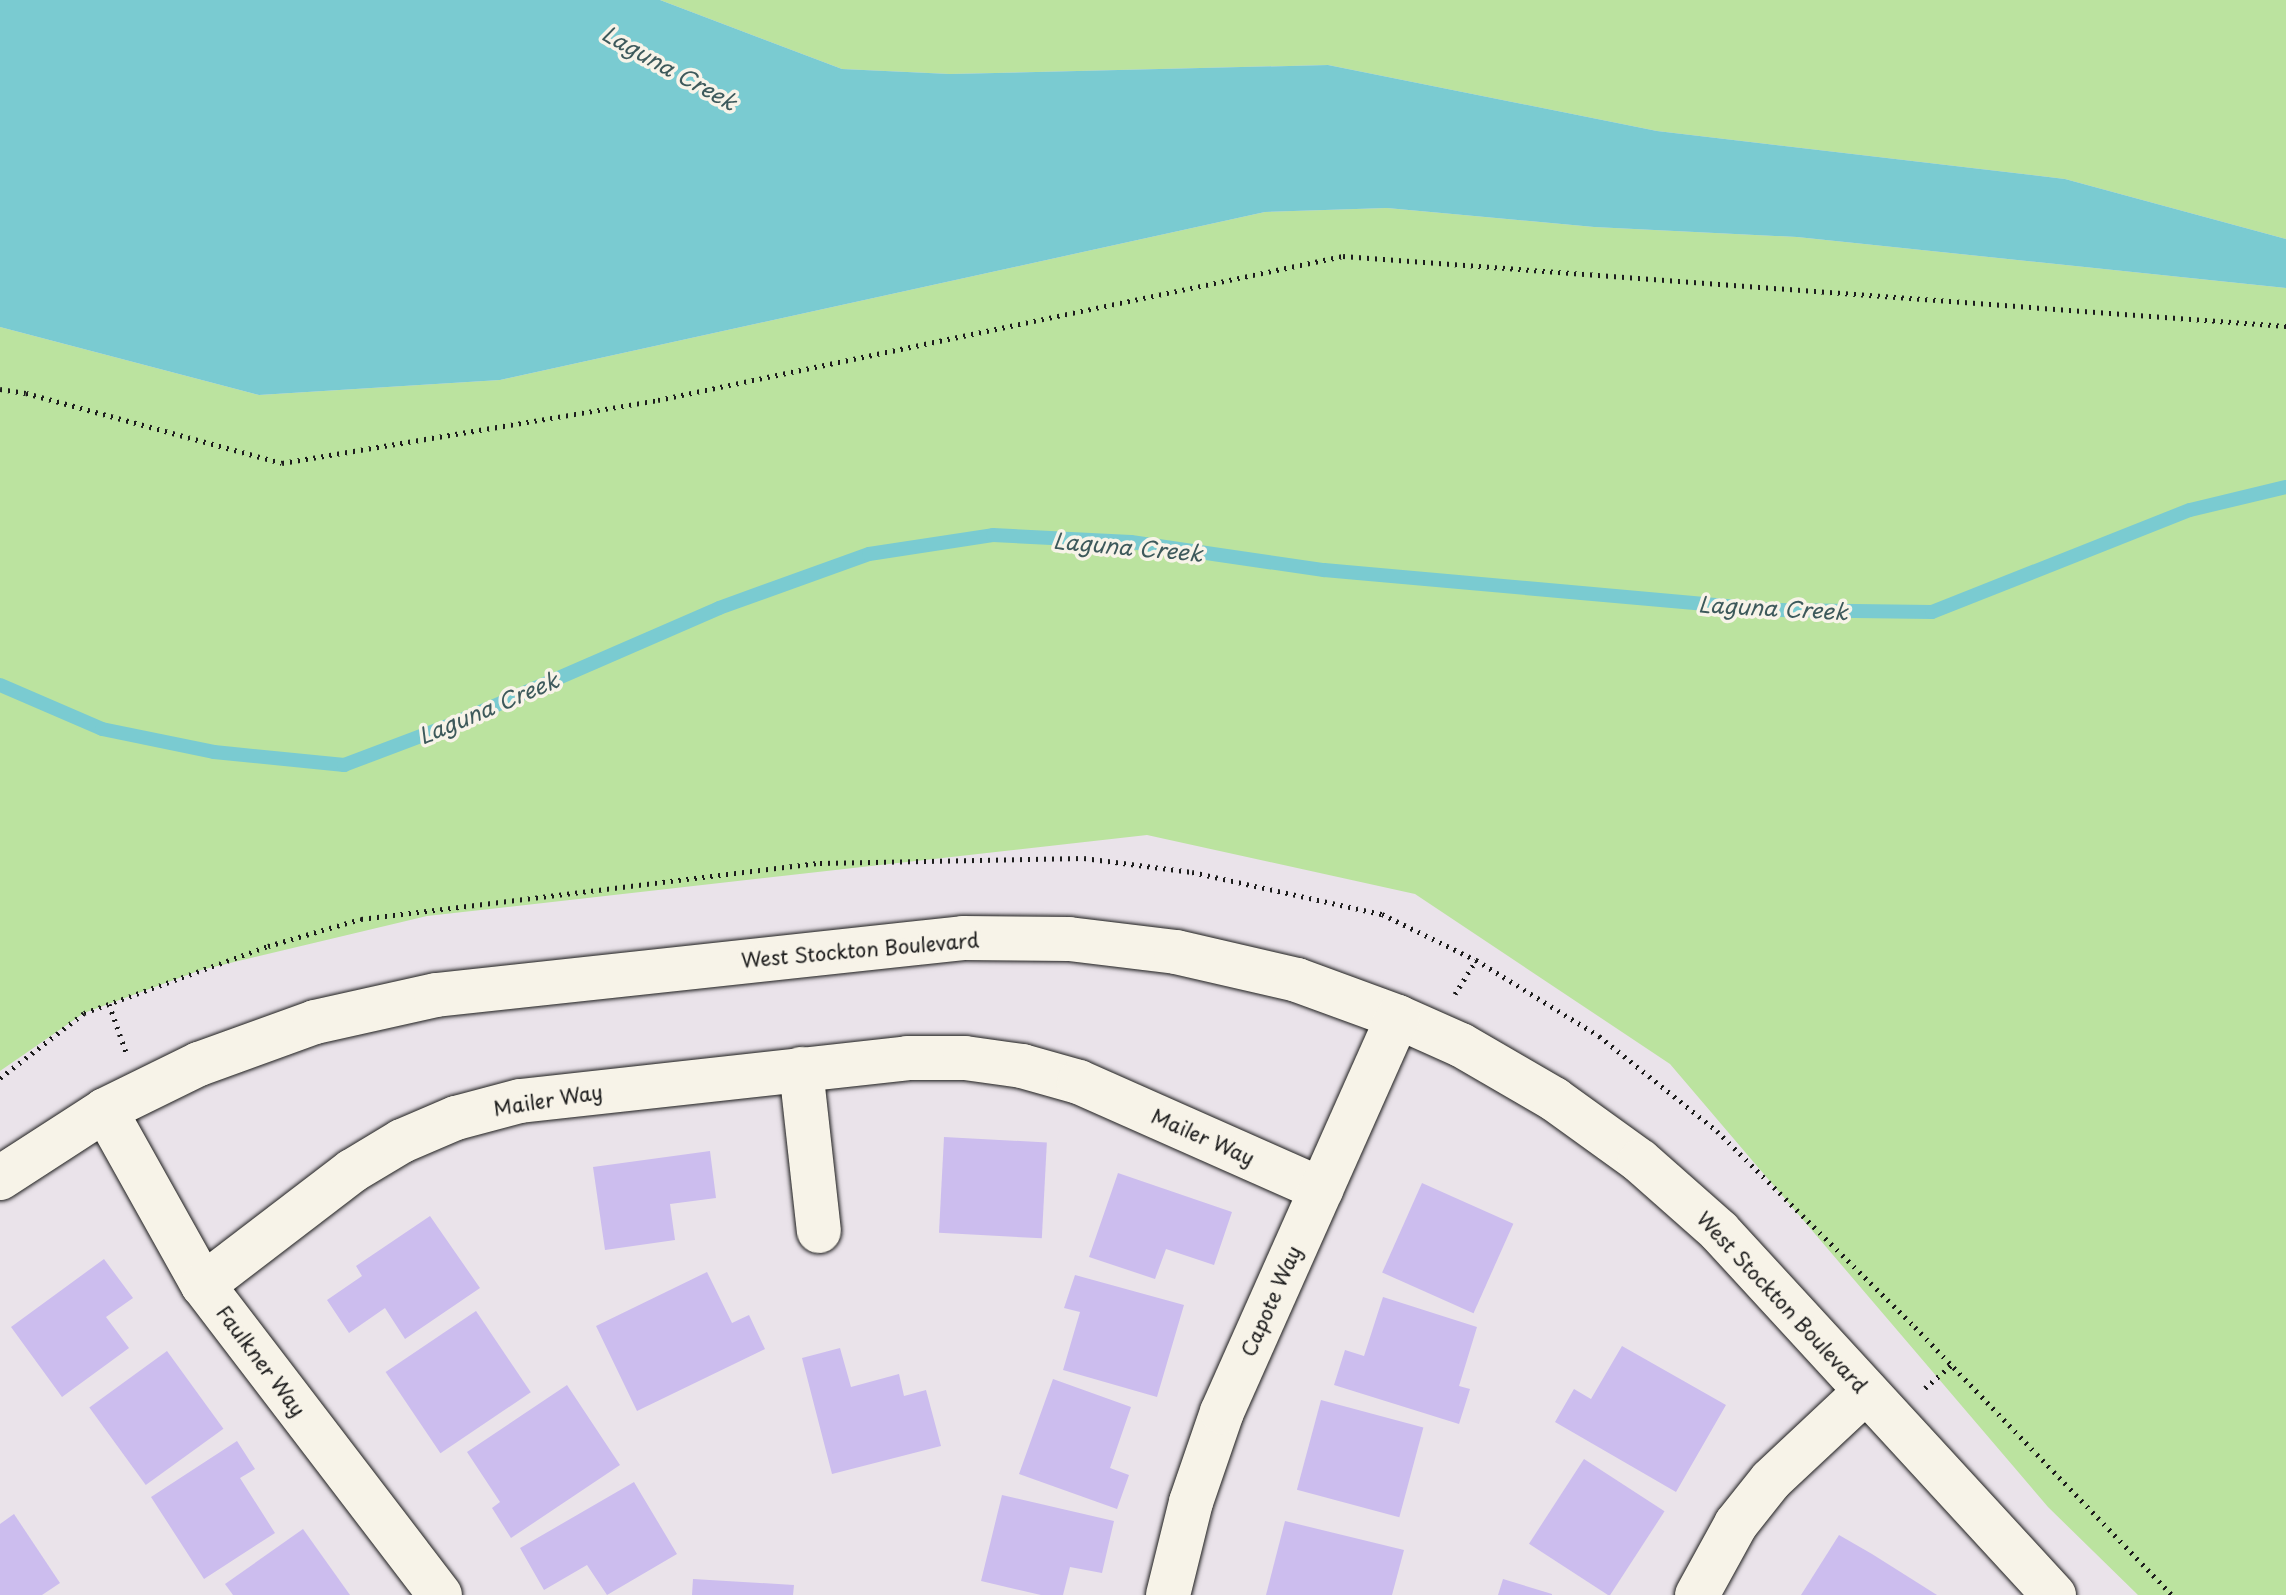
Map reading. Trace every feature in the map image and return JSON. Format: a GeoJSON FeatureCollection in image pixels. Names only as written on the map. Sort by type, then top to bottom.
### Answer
{"type":"FeatureCollection","features":[{"type":"Feature","properties":{"kind":"street","name":"West Stockton Boulevard"},"geometry":{"type":"LineString","coordinates":[[0,1178],[105,1110],[199,1064],[315,1022],[436,995],[963,938],[1069,939],[1176,952],[1297,980],[1398,1017],[1461,1045],[1554,1099],[1640,1161],[1719,1231],[2054,1595]]}},
{"type":"Feature","properties":{"kind":"street","name":"Capote Way"},"geometry":{"type":"LineString","coordinates":[[1168,1595],[1191,1502],[1222,1412],[1398,1017]]}},
{"type":"Feature","properties":{"kind":"street","name":"Mailer Way"},"geometry":{"type":"LineString","coordinates":[[203,1285],[352,1171],[402,1141],[456,1118],[520,1101],[907,1058],[965,1058],[1022,1066],[1079,1082],[1321,1189]]}},
{"type":"Feature","properties":{"kind":"street"},"geometry":{"type":"LineString","coordinates":[[801,1069],[819,1231]]}},
{"type":"Feature","properties":{"kind":"street","name":"Faulkner Way"},"geometry":{"type":"LineString","coordinates":[[105,1110],[203,1285],[440,1595]]}},
{"type":"Feature","properties":{"kind":"street"},"geometry":{"type":"LineString","coordinates":[[1697,1595],[1736,1524],[1771,1480],[1866,1391]]}},
{"type":"Feature","properties":{"kind":"path"},"geometry":{"type":"LineString","coordinates":[[0,389],[26,393],[282,463],[658,400],[1343,256],[2286,326]]}},
{"type":"Feature","properties":{"kind":"path"},"geometry":{"type":"LineString","coordinates":[[0,1078],[84,1013],[268,946],[361,919],[820,863],[1084,858],[1192,872],[1382,914],[1476,960],[1599,1036],[1717,1131],[1915,1327],[2172,1595]]}},
{"type":"Feature","properties":{"kind":"green space"},"geometry":{"type":"Polygon","coordinates":[[[660,0],[2286,0],[2286,239],[2065,179],[1657,131],[1328,65],[950,74],[842,69],[660,0]]]}},
{"type":"Feature","properties":{"kind":"green space"},"geometry":{"type":"Polygon","coordinates":[[[1387,208],[1594,227],[1797,237],[2286,288],[2286,1595],[2138,1595],[2048,1507],[1670,1064],[1415,894],[1147,835],[427,916],[201,970],[84,1013],[0,1071],[0,327],[259,395],[500,380],[1265,212],[1387,208]]]}},
{"type":"Feature","properties":{"kind":"water"},"geometry":{"type":"Polygon","coordinates":[[[0,0],[660,0],[842,69],[950,74],[1328,65],[1657,131],[2065,179],[2286,239],[2286,288],[1797,237],[1594,227],[1387,208],[1265,212],[500,380],[259,395],[0,327],[0,0]]]}},
{"type":"Feature","properties":{"kind":"building"},"geometry":{"type":"Polygon","coordinates":[[[944,1137],[1047,1142],[1042,1238],[939,1233],[944,1137]]]}},
{"type":"Feature","properties":{"kind":"building"},"geometry":{"type":"Polygon","coordinates":[[[710,1151],[716,1198],[670,1204],[675,1240],[605,1250],[593,1167],[710,1151]]]}},
{"type":"Feature","properties":{"kind":"building"},"geometry":{"type":"Polygon","coordinates":[[[1118,1173],[1232,1212],[1214,1265],[1166,1249],[1155,1279],[1089,1257],[1118,1173]]]}},
{"type":"Feature","properties":{"kind":"building"},"geometry":{"type":"Polygon","coordinates":[[[1422,1183],[1513,1224],[1473,1313],[1382,1273],[1422,1183]]]}},
{"type":"Feature","properties":{"kind":"building"},"geometry":{"type":"Polygon","coordinates":[[[430,1216],[480,1288],[405,1339],[385,1308],[349,1333],[327,1300],[362,1276],[356,1266],[430,1216]]]}},
{"type":"Feature","properties":{"kind":"building"},"geometry":{"type":"Polygon","coordinates":[[[104,1259],[133,1298],[106,1317],[129,1348],[62,1397],[11,1327],[104,1259]]]}},
{"type":"Feature","properties":{"kind":"building"},"geometry":{"type":"Polygon","coordinates":[[[707,1272],[732,1323],[749,1315],[765,1349],[637,1411],[596,1326],[707,1272]]]}},
{"type":"Feature","properties":{"kind":"building"},"geometry":{"type":"Polygon","coordinates":[[[1075,1275],[1184,1305],[1157,1397],[1063,1370],[1080,1312],[1064,1308],[1075,1275]]]}},
{"type":"Feature","properties":{"kind":"building"},"geometry":{"type":"Polygon","coordinates":[[[1383,1297],[1477,1327],[1459,1386],[1470,1389],[1459,1424],[1334,1385],[1345,1350],[1364,1356],[1383,1297]]]}},
{"type":"Feature","properties":{"kind":"building"},"geometry":{"type":"Polygon","coordinates":[[[476,1311],[531,1392],[440,1453],[386,1372],[476,1311]]]}},
{"type":"Feature","properties":{"kind":"building"},"geometry":{"type":"Polygon","coordinates":[[[1622,1346],[1726,1405],[1676,1492],[1555,1422],[1574,1389],[1591,1399],[1622,1346]]]}},
{"type":"Feature","properties":{"kind":"building"},"geometry":{"type":"Polygon","coordinates":[[[840,1348],[851,1387],[899,1374],[904,1396],[926,1390],[941,1446],[832,1474],[802,1358],[840,1348]]]}},
{"type":"Feature","properties":{"kind":"building"},"geometry":{"type":"Polygon","coordinates":[[[167,1351],[223,1429],[146,1485],[89,1407],[167,1351]]]}},
{"type":"Feature","properties":{"kind":"building"},"geometry":{"type":"Polygon","coordinates":[[[1053,1379],[1131,1407],[1110,1468],[1129,1475],[1117,1509],[1019,1474],[1053,1379]]]}},
{"type":"Feature","properties":{"kind":"building"},"geometry":{"type":"Polygon","coordinates":[[[567,1385],[620,1465],[511,1538],[492,1508],[500,1502],[467,1452],[567,1385]]]}},
{"type":"Feature","properties":{"kind":"building"},"geometry":{"type":"Polygon","coordinates":[[[1321,1400],[1423,1427],[1399,1517],[1297,1490],[1321,1400]]]}},
{"type":"Feature","properties":{"kind":"building"},"geometry":{"type":"Polygon","coordinates":[[[237,1441],[255,1469],[240,1478],[275,1533],[204,1579],[151,1497],[237,1441]]]}},
{"type":"Feature","properties":{"kind":"building"},"geometry":{"type":"Polygon","coordinates":[[[1584,1459],[1665,1511],[1610,1595],[1529,1544],[1584,1459]]]}},
{"type":"Feature","properties":{"kind":"building"},"geometry":{"type":"Polygon","coordinates":[[[634,1482],[677,1554],[607,1595],[587,1565],[544,1590],[520,1548],[634,1482]]]}},
{"type":"Feature","properties":{"kind":"building"},"geometry":{"type":"Polygon","coordinates":[[[1002,1495],[1114,1521],[1102,1573],[1070,1567],[1063,1595],[1041,1595],[981,1581],[1002,1495]]]}},
{"type":"Feature","properties":{"kind":"building"},"geometry":{"type":"Polygon","coordinates":[[[14,1514],[60,1583],[42,1595],[0,1595],[0,1524],[14,1514]]]}},
{"type":"Feature","properties":{"kind":"building"},"geometry":{"type":"Polygon","coordinates":[[[1285,1521],[1404,1550],[1392,1595],[1266,1595],[1285,1521]]]}},
{"type":"Feature","properties":{"kind":"building"},"geometry":{"type":"Polygon","coordinates":[[[303,1529],[350,1595],[233,1595],[225,1584],[303,1529]]]}},
{"type":"Feature","properties":{"kind":"building"},"geometry":{"type":"Polygon","coordinates":[[[1839,1535],[1872,1554],[1937,1595],[1801,1595],[1839,1535]]]}},
{"type":"Feature","properties":{"kind":"building"},"geometry":{"type":"Polygon","coordinates":[[[693,1579],[794,1585],[793,1595],[692,1595],[693,1579]]]}},
{"type":"Feature","properties":{"kind":"building"},"geometry":{"type":"Polygon","coordinates":[[[1503,1579],[1552,1594],[1552,1595],[1498,1595],[1503,1579]]]}},
{"type":"Feature","properties":{"kind":"waterway","name":"Laguna Creek"},"geometry":{"type":"LineString","coordinates":[[0,685],[102,729],[214,752],[344,765],[455,723],[719,608],[869,554],[993,535],[1131,542],[1324,570],[1768,610],[1932,612],[2190,510],[2286,487]]}}]}
